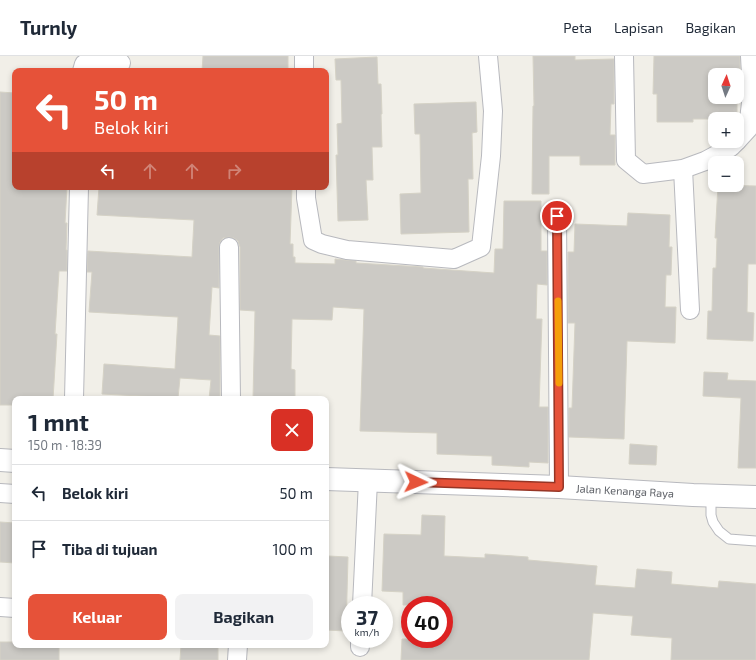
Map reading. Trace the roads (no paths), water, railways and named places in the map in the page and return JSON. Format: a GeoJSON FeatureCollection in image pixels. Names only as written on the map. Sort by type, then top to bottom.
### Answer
{"type":"FeatureCollection","features":[{"type":"Feature","properties":{"kind":"street"},"geometry":{"type":"LineString","coordinates":[[304,56],[304,68]]}},
{"type":"Feature","properties":{"kind":"street"},"geometry":{"type":"LineString","coordinates":[[306,190],[313,240],[322,244],[347,250],[454,259],[481,247],[491,156],[494,111],[488,56]]}},
{"type":"Feature","properties":{"kind":"street"},"geometry":{"type":"LineString","coordinates":[[624,56],[626,160],[643,174],[683,169],[705,161],[728,148]]}},
{"type":"Feature","properties":{"kind":"street"},"geometry":{"type":"LineString","coordinates":[[744,133],[748,129],[752,94],[750,56]]}},
{"type":"Feature","properties":{"kind":"street"},"geometry":{"type":"LineString","coordinates":[[83,68],[84,64],[89,62],[121,63]]}},
{"type":"Feature","properties":{"kind":"street"},"geometry":{"type":"LineString","coordinates":[[683,169],[690,310]]}},
{"type":"Feature","properties":{"kind":"street"},"geometry":{"type":"LineString","coordinates":[[74,396],[79,190]]}},
{"type":"Feature","properties":{"kind":"street"},"geometry":{"type":"LineString","coordinates":[[557,216],[559,487]]}},
{"type":"Feature","properties":{"kind":"street"},"geometry":{"type":"LineString","coordinates":[[229,246],[230,396]]}},
{"type":"Feature","properties":{"kind":"street"},"geometry":{"type":"LineString","coordinates":[[0,460],[12,461]]}},
{"type":"Feature","properties":{"kind":"street","name":"Jalan Kenanga Raya"},"geometry":{"type":"LineString","coordinates":[[329,479],[559,487],[711,496],[756,497]]}},
{"type":"Feature","properties":{"kind":"street"},"geometry":{"type":"LineString","coordinates":[[362,596],[368,481]]}},
{"type":"Feature","properties":{"kind":"street"},"geometry":{"type":"LineString","coordinates":[[0,493],[12,494]]}},
{"type":"Feature","properties":{"kind":"street"},"geometry":{"type":"LineString","coordinates":[[0,607],[12,608]]}},
{"type":"Feature","properties":{"kind":"street"},"geometry":{"type":"LineString","coordinates":[[237,660],[238,648]]}},
{"type":"Feature","properties":{"kind":"lane"},"geometry":{"type":"LineString","coordinates":[[711,496],[711,515],[713,522],[719,531],[729,539],[756,541]]}}]}
